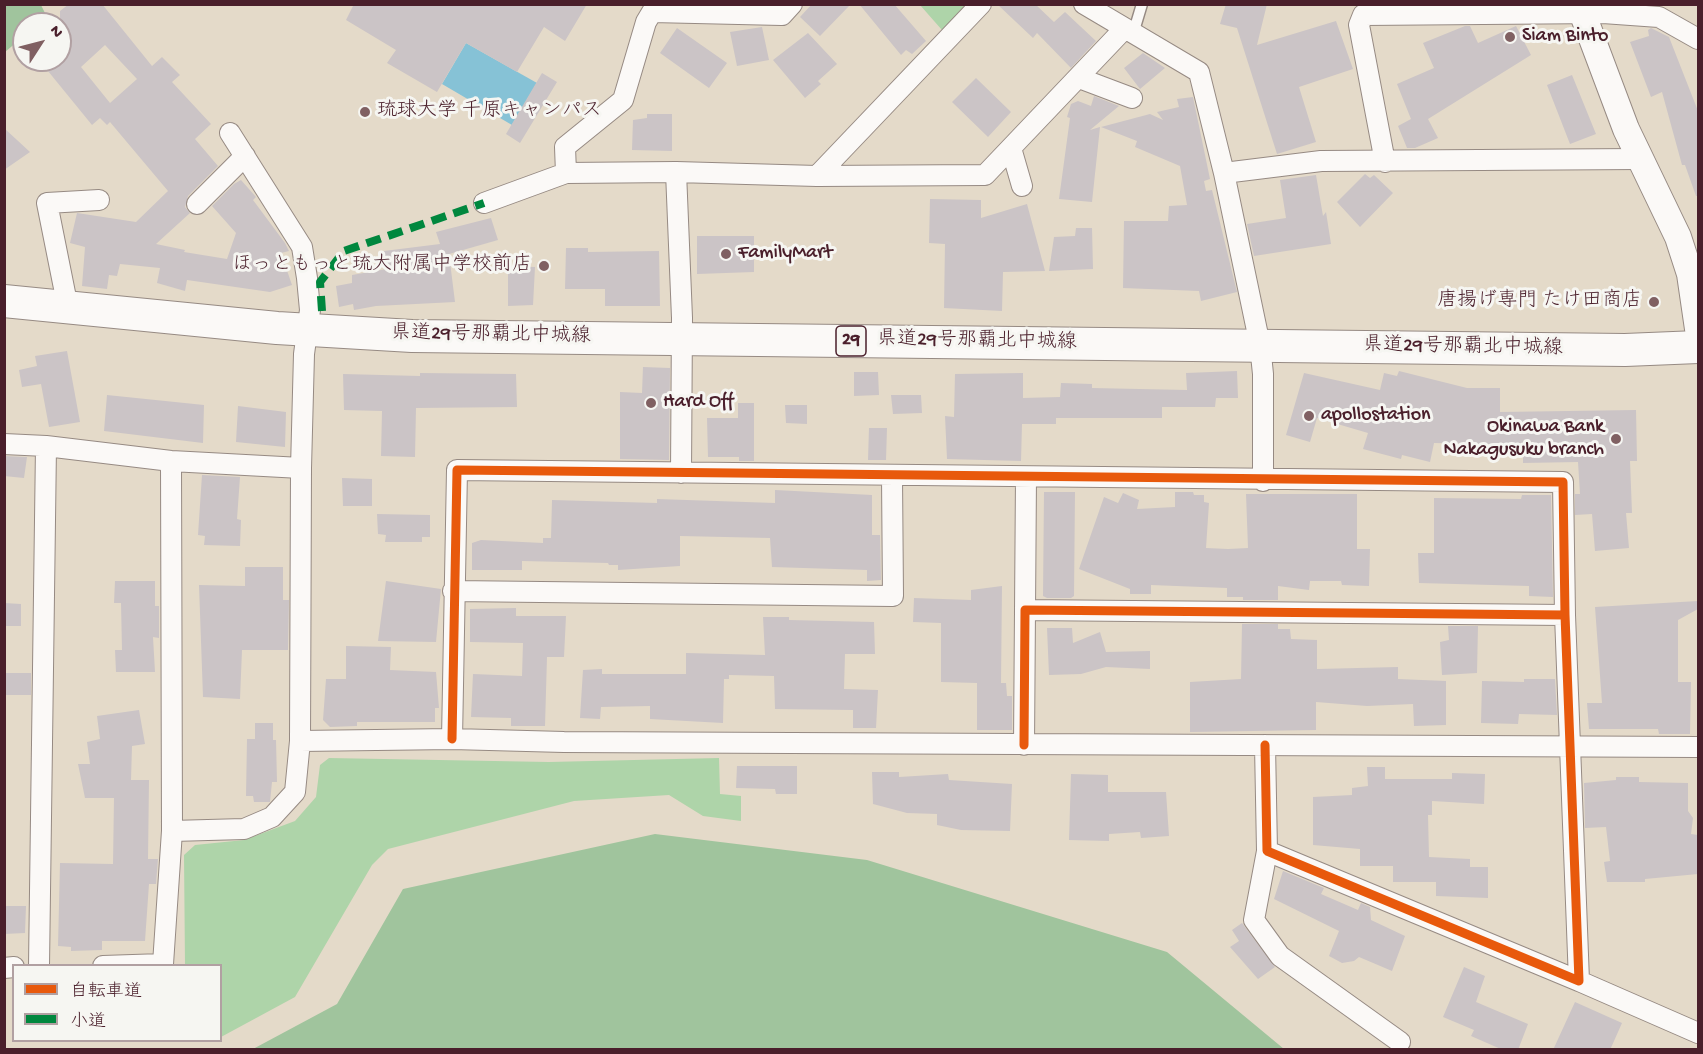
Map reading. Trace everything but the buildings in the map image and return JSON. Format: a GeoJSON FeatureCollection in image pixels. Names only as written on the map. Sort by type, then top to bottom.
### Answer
{"type":"FeatureCollection","features":[{"type":"Feature","properties":{"kind":"main road","name":"県道29号那覇北中城線"},"geometry":{"type":"LineString","coordinates":[[4,301],[307,330],[412,336],[1625,350],[1698,347]]}},
{"type":"Feature","properties":{"kind":"street"},"geometry":{"type":"LineString","coordinates":[[566,173],[565,147],[623,100],[646,22],[655,8],[782,15],[792,4]]}},
{"type":"Feature","properties":{"kind":"street"},"geometry":{"type":"LineString","coordinates":[[818,176],[981,4]]}},
{"type":"Feature","properties":{"kind":"street"},"geometry":{"type":"LineString","coordinates":[[1084,4],[1199,72],[1224,172],[1260,345],[1263,374],[1263,481]]}},
{"type":"Feature","properties":{"kind":"street"},"geometry":{"type":"LineString","coordinates":[[1581,9],[1639,159],[1671,220],[1684,254],[1698,309],[1698,329]]}},
{"type":"Feature","properties":{"kind":"street"},"geometry":{"type":"LineString","coordinates":[[1385,162],[1359,25],[1363,15],[1581,9],[1659,17],[1698,39]]}},
{"type":"Feature","properties":{"kind":"street"},"geometry":{"type":"LineString","coordinates":[[484,203],[566,173],[985,175],[1079,78],[1128,32]]}},
{"type":"Feature","properties":{"kind":"street"},"geometry":{"type":"LineString","coordinates":[[1079,78],[1131,98]]}},
{"type":"Feature","properties":{"kind":"street"},"geometry":{"type":"LineString","coordinates":[[172,831],[244,829],[272,817],[295,792],[300,741],[301,468],[307,330],[310,310],[302,247],[230,133]]}},
{"type":"Feature","properties":{"kind":"street"},"geometry":{"type":"LineString","coordinates":[[1011,148],[1022,186]]}},
{"type":"Feature","properties":{"kind":"street"},"geometry":{"type":"LineString","coordinates":[[197,204],[245,156]]}},
{"type":"Feature","properties":{"kind":"street"},"geometry":{"type":"LineString","coordinates":[[1224,172],[1321,161],[1639,159]]}},
{"type":"Feature","properties":{"kind":"street"},"geometry":{"type":"LineString","coordinates":[[676,172],[682,340],[681,473]]}},
{"type":"Feature","properties":{"kind":"street"},"geometry":{"type":"LineString","coordinates":[[68,308],[47,203],[99,200]]}},
{"type":"Feature","properties":{"kind":"street"},"geometry":{"type":"LineString","coordinates":[[4,444],[46,446],[171,461],[301,468]]}},
{"type":"Feature","properties":{"kind":"street"},"geometry":{"type":"LineString","coordinates":[[39,964],[46,446]]}},
{"type":"Feature","properties":{"kind":"street"},"geometry":{"type":"LineString","coordinates":[[163,964],[172,831],[171,461]]}},
{"type":"Feature","properties":{"kind":"street"},"geometry":{"type":"LineString","coordinates":[[452,739],[457,470],[892,477],[1563,482],[1565,615],[1579,981]]}},
{"type":"Feature","properties":{"kind":"street"},"geometry":{"type":"LineString","coordinates":[[453,591],[893,596],[892,477]]}},
{"type":"Feature","properties":{"kind":"street"},"geometry":{"type":"LineString","coordinates":[[1024,745],[1026,477]]}},
{"type":"Feature","properties":{"kind":"street"},"geometry":{"type":"LineString","coordinates":[[1025,610],[1565,615]]}},
{"type":"Feature","properties":{"kind":"street"},"geometry":{"type":"LineString","coordinates":[[300,741],[452,739],[564,742],[1024,745],[1698,747]]}},
{"type":"Feature","properties":{"kind":"street"},"geometry":{"type":"LineString","coordinates":[[1265,745],[1267,850],[1254,920],[1280,956],[1400,1042]]}},
{"type":"Feature","properties":{"kind":"street"},"geometry":{"type":"LineString","coordinates":[[1267,850],[1698,1033]]}},
{"type":"Feature","properties":{"kind":"lane"},"geometry":{"type":"LineString","coordinates":[[1128,32],[1142,4]]}},
{"type":"Feature","properties":{"kind":"green space"},"geometry":{"type":"Polygon","coordinates":[[[5,4],[41,5],[44,12],[12,12],[12,46],[5,52],[5,4]]]}},
{"type":"Feature","properties":{"kind":"green space"},"geometry":{"type":"Polygon","coordinates":[[[920,5],[981,5],[949,38],[920,5]]]}},
{"type":"Feature","properties":{"kind":"green space"},"geometry":{"type":"Polygon","coordinates":[[[329,758],[549,762],[719,758],[720,794],[741,796],[741,821],[703,816],[669,795],[574,801],[388,849],[372,865],[295,997],[222,1036],[222,964],[185,964],[184,855],[195,845],[244,840],[295,821],[316,797],[320,765],[329,758]]]}},
{"type":"Feature","properties":{"kind":"green space"},"geometry":{"type":"Polygon","coordinates":[[[655,834],[867,860],[1167,952],[1284,1049],[253,1049],[337,1004],[403,889],[655,834]]]}},
{"type":"Feature","properties":{"kind":"water"},"geometry":{"type":"Polygon","coordinates":[[[466,43],[537,83],[512,125],[442,84],[466,43]]]}},
{"type":"Feature","properties":{"kind":"marked path"},"geometry":{"type":"LineString","coordinates":[[322,311],[320,282],[344,251],[484,203]]}},
{"type":"Feature","properties":{"kind":"cycle path"},"geometry":{"type":"LineString","coordinates":[[452,739],[457,470],[1563,482],[1565,615]]}},
{"type":"Feature","properties":{"kind":"cycle path"},"geometry":{"type":"LineString","coordinates":[[1024,745],[1025,610],[1565,615],[1579,981],[1267,851],[1265,745]]}},
{"type":"Feature","properties":{"kind":"place","name":"Siam Binto"},"geometry":{"type":"Point","coordinates":[1510,37]}},
{"type":"Feature","properties":{"kind":"place","name":"琉球大学 千原キャンパス"},"geometry":{"type":"Point","coordinates":[365,112]}},
{"type":"Feature","properties":{"kind":"place","name":"FamilyMart"},"geometry":{"type":"Point","coordinates":[726,254]}},
{"type":"Feature","properties":{"kind":"place","name":"ほっともっと琉大附属中学校前店"},"geometry":{"type":"Point","coordinates":[544,266]}},
{"type":"Feature","properties":{"kind":"place","name":"唐揚げ専門 たけ田商店"},"geometry":{"type":"Point","coordinates":[1654,302]}},
{"type":"Feature","properties":{"kind":"place","name":"Hard Off"},"geometry":{"type":"Point","coordinates":[651,403]}},
{"type":"Feature","properties":{"kind":"place","name":"apollostation"},"geometry":{"type":"Point","coordinates":[1309,416]}},
{"type":"Feature","properties":{"kind":"place","name":"Okinawa Bank Nakagusuku branch"},"geometry":{"type":"Point","coordinates":[1616,439]}}]}
